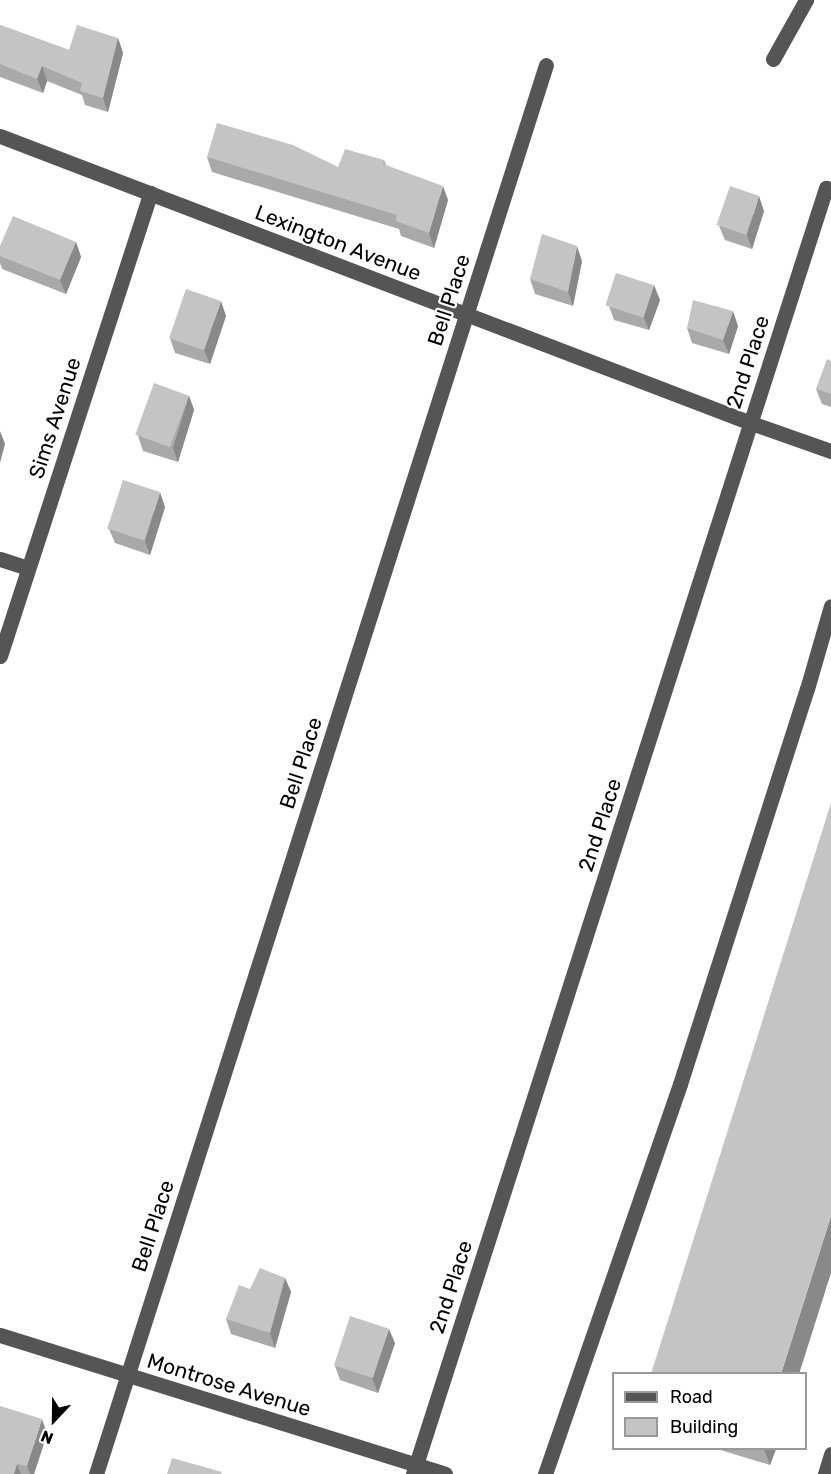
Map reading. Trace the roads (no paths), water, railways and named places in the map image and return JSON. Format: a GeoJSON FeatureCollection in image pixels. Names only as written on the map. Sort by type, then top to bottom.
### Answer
{"type":"FeatureCollection","features":[{"type":"Feature","properties":{"kind":"street"},"geometry":{"type":"LineString","coordinates":[[773,59],[806,0]]}},
{"type":"Feature","properties":{"kind":"street","name":"Bell Place"},"geometry":{"type":"LineString","coordinates":[[96,1474],[546,65]]}},
{"type":"Feature","properties":{"kind":"street","name":"Lexington Avenue"},"geometry":{"type":"LineString","coordinates":[[0,136],[751,423],[831,451]]}},
{"type":"Feature","properties":{"kind":"street","name":"2nd Place"},"geometry":{"type":"LineString","coordinates":[[414,1470],[826,188]]}},
{"type":"Feature","properties":{"kind":"street","name":"Sims Avenue"},"geometry":{"type":"LineString","coordinates":[[0,656],[150,193]]}},
{"type":"Feature","properties":{"kind":"street"},"geometry":{"type":"LineString","coordinates":[[0,559],[28,568]]}},
{"type":"Feature","properties":{"kind":"street"},"geometry":{"type":"LineString","coordinates":[[545,1474],[680,1084],[807,689],[831,606]]}},
{"type":"Feature","properties":{"kind":"street","name":"Montrose Avenue"},"geometry":{"type":"LineString","coordinates":[[0,1335],[414,1470],[445,1474]]}},
{"type":"Feature","properties":{"kind":"street"},"geometry":{"type":"LineString","coordinates":[[825,1474],[831,1454]]}}]}
